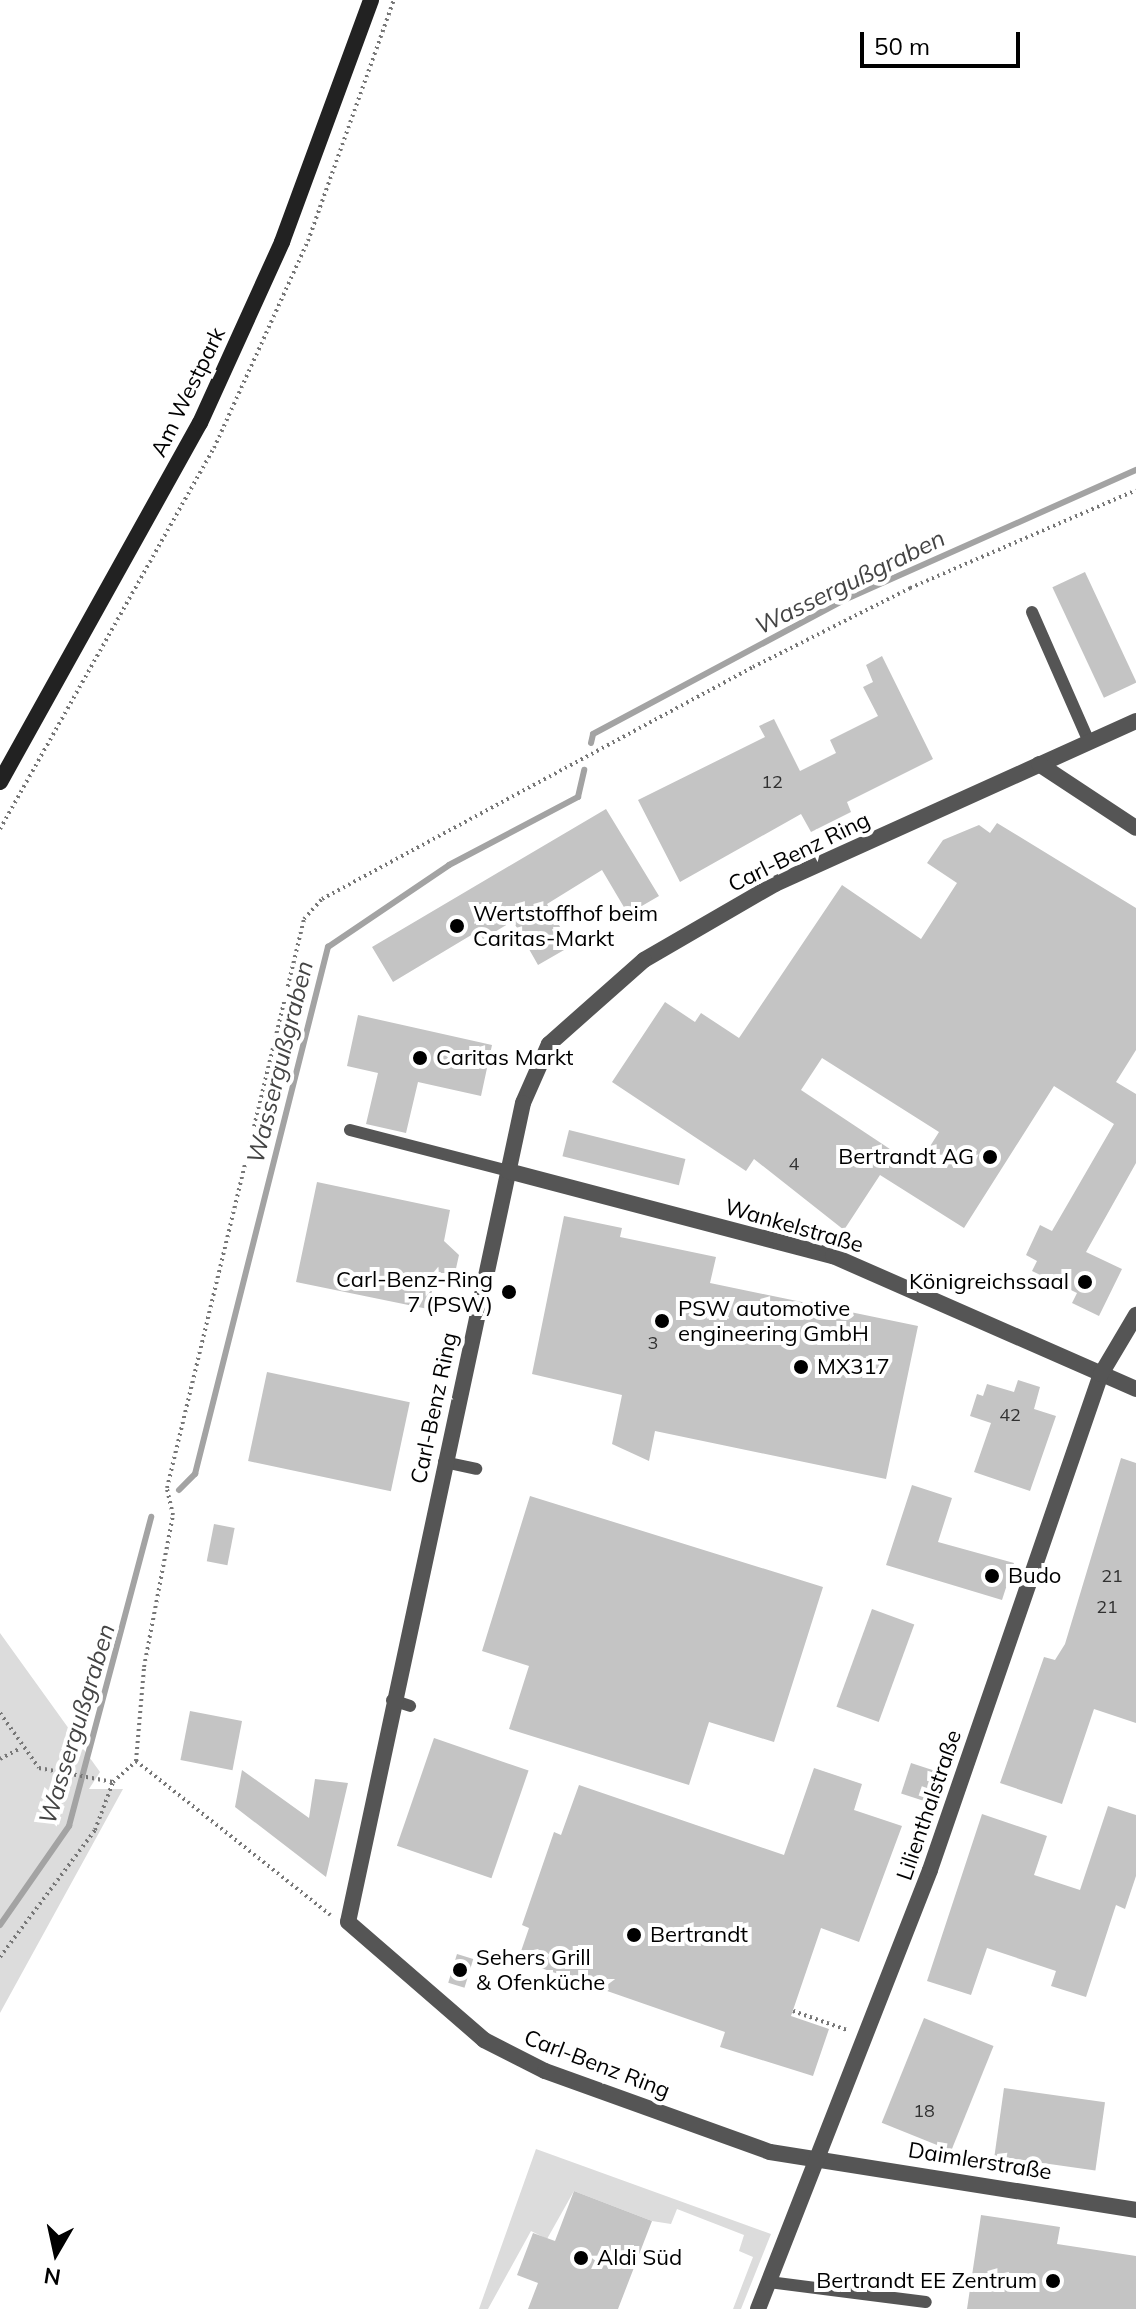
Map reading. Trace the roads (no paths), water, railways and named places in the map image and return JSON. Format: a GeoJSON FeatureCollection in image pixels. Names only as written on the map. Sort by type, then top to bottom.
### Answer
{"type":"FeatureCollection","features":[{"type":"Feature","properties":{"kind":"main road","name":"Am Westpark"},"geometry":{"type":"LineString","coordinates":[[0,782],[200,423],[282,242],[371,0]]}},
{"type":"Feature","properties":{"kind":"street","name":"Carl-Benz Ring"},"geometry":{"type":"LineString","coordinates":[[816,2160],[770,2152],[524,2063],[484,2040],[348,1922],[392,1700],[508,1171],[526,1092],[549,1044],[635,967],[775,884],[1136,721]]}},
{"type":"Feature","properties":{"kind":"street"},"geometry":{"type":"LineString","coordinates":[[1039,764],[1136,828]]}},
{"type":"Feature","properties":{"kind":"street","name":"Wankelstraße"},"geometry":{"type":"LineString","coordinates":[[508,1171],[833,1256],[1136,1389]]}},
{"type":"Feature","properties":{"kind":"street","name":"Lilienthalstraße"},"geometry":{"type":"LineString","coordinates":[[758,2309],[930,1870],[1101,1374],[1136,1315]]}},
{"type":"Feature","properties":{"kind":"street","name":"Daimlerstraße"},"geometry":{"type":"LineString","coordinates":[[816,2160],[1136,2210]]}},
{"type":"Feature","properties":{"kind":"lane"},"geometry":{"type":"LineString","coordinates":[[1032,612],[1089,742]]}},
{"type":"Feature","properties":{"kind":"lane"},"geometry":{"type":"LineString","coordinates":[[350,1130],[508,1171]]}},
{"type":"Feature","properties":{"kind":"lane"},"geometry":{"type":"LineString","coordinates":[[444,1462],[476,1469]]}},
{"type":"Feature","properties":{"kind":"lane"},"geometry":{"type":"LineString","coordinates":[[392,1700],[410,1706]]}},
{"type":"Feature","properties":{"kind":"lane"},"geometry":{"type":"LineString","coordinates":[[769,2282],[926,2302]]}},
{"type":"Feature","properties":{"kind":"waterway","name":"Wassergußgraben"},"geometry":{"type":"LineString","coordinates":[[591,743],[593,734],[844,600],[1136,470]]}},
{"type":"Feature","properties":{"kind":"waterway","name":"Wassergußgraben"},"geometry":{"type":"LineString","coordinates":[[179,1490],[195,1474],[328,947],[449,865],[578,797],[584,770]]}},
{"type":"Feature","properties":{"kind":"waterway","name":"Wassergußgraben"},"geometry":{"type":"LineString","coordinates":[[0,1925],[69,1826],[151,1517]]}},
{"type":"Feature","properties":{"kind":"place","name":"Wertstoffhof beim Caritas-Markt"},"geometry":{"type":"Point","coordinates":[457,926]}},
{"type":"Feature","properties":{"kind":"place","name":"Caritas Markt"},"geometry":{"type":"Point","coordinates":[420,1058]}},
{"type":"Feature","properties":{"kind":"place","name":"Bertrandt AG"},"geometry":{"type":"Point","coordinates":[990,1157]}},
{"type":"Feature","properties":{"kind":"place","name":"Königreichssaal"},"geometry":{"type":"Point","coordinates":[1085,1282]}},
{"type":"Feature","properties":{"kind":"place","name":"Carl-Benz-Ring 7 (PSW)"},"geometry":{"type":"Point","coordinates":[509,1292]}},
{"type":"Feature","properties":{"kind":"place","name":"PSW automotive engineering GmbH"},"geometry":{"type":"Point","coordinates":[662,1321]}},
{"type":"Feature","properties":{"kind":"place","name":"MX317"},"geometry":{"type":"Point","coordinates":[801,1367]}},
{"type":"Feature","properties":{"kind":"place","name":"Budo"},"geometry":{"type":"Point","coordinates":[992,1576]}},
{"type":"Feature","properties":{"kind":"place","name":"Bertrandt"},"geometry":{"type":"Point","coordinates":[634,1935]}},
{"type":"Feature","properties":{"kind":"place","name":"Sehers Grill & Ofenküche"},"geometry":{"type":"Point","coordinates":[460,1970]}},
{"type":"Feature","properties":{"kind":"place","name":"Aldi Süd"},"geometry":{"type":"Point","coordinates":[581,2258]}},
{"type":"Feature","properties":{"kind":"place","name":"Bertrandt EE Zentrum"},"geometry":{"type":"Point","coordinates":[1053,2281]}}]}
